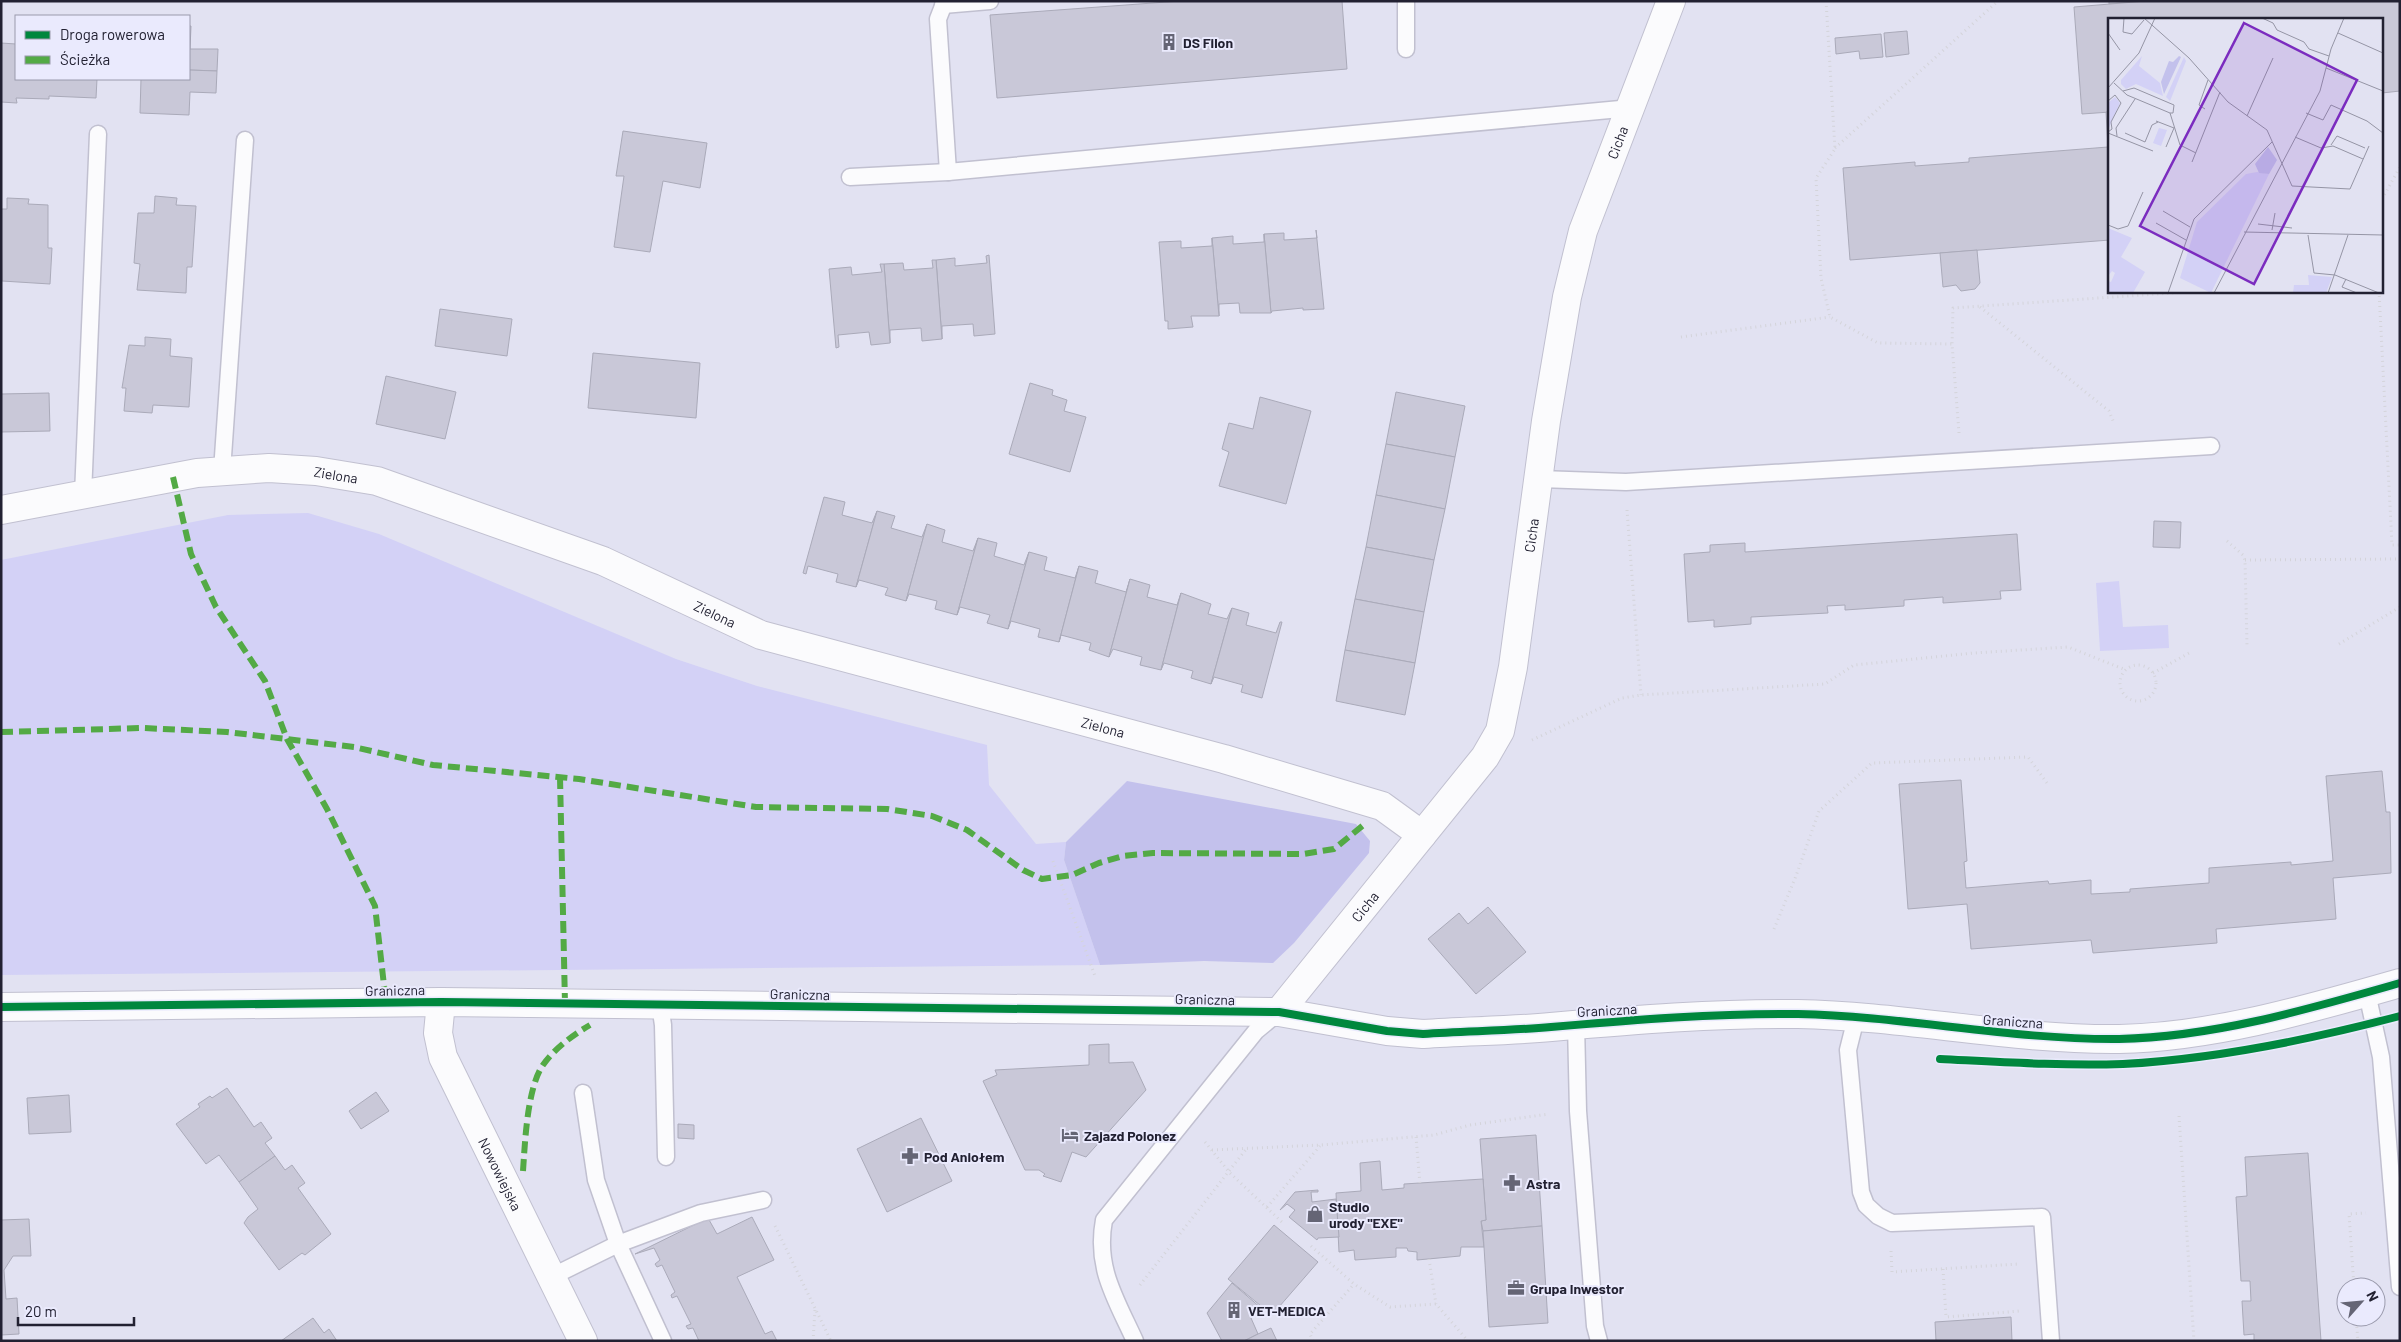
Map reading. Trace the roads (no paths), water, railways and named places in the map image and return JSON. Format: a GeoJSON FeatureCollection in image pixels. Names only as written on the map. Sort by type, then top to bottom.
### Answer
{"type":"FeatureCollection","features":[{"type":"Feature","properties":{"kind":"street","name":"Cicha"},"geometry":{"type":"LineString","coordinates":[[1279,1012],[1485,757],[1500,731],[1513,667],[1551,392],[1568,297],[1583,231],[1671,1]]}},
{"type":"Feature","properties":{"kind":"street","name":"Zielona"},"geometry":{"type":"LineString","coordinates":[[1,510],[197,473],[222,471],[269,468],[316,471],[377,481],[603,561],[761,634],[1224,759],[1382,806],[1422,835]]}},
{"type":"Feature","properties":{"kind":"street","name":"Graniczna"},"geometry":{"type":"LineString","coordinates":[[1,1007],[441,1002],[1279,1012],[1387,1031],[1422,1034],[1576,1024],[1798,1014],[1856,1018],[2004,1034],[2119,1039],[2193,1033],[2259,1020],[2400,983]]}},
{"type":"Feature","properties":{"kind":"street","name":"Nowowiejska"},"geometry":{"type":"LineString","coordinates":[[441,1002],[438,1033],[443,1058],[583,1341]]}},
{"type":"Feature","properties":{"kind":"lane"},"geometry":{"type":"LineString","coordinates":[[948,172],[938,19],[944,3],[990,1]]}},
{"type":"Feature","properties":{"kind":"lane"},"geometry":{"type":"LineString","coordinates":[[1406,1],[1406,49]]}},
{"type":"Feature","properties":{"kind":"lane"},"geometry":{"type":"LineString","coordinates":[[850,177],[948,172],[1631,108]]}},
{"type":"Feature","properties":{"kind":"lane"},"geometry":{"type":"LineString","coordinates":[[83,495],[98,134]]}},
{"type":"Feature","properties":{"kind":"lane"},"geometry":{"type":"LineString","coordinates":[[222,471],[245,140]]}},
{"type":"Feature","properties":{"kind":"lane"},"geometry":{"type":"LineString","coordinates":[[1540,479],[1626,482],[2211,446]]}},
{"type":"Feature","properties":{"kind":"lane"},"geometry":{"type":"LineString","coordinates":[[2367,993],[2381,1057],[2400,1287]]}},
{"type":"Feature","properties":{"kind":"lane"},"geometry":{"type":"LineString","coordinates":[[660,1005],[663,1026],[666,1157]]}},
{"type":"Feature","properties":{"kind":"lane"},"geometry":{"type":"LineString","coordinates":[[1135,1341],[1106,1278],[1101,1255],[1104,1220],[1256,1031],[1279,1012]]}},
{"type":"Feature","properties":{"kind":"lane"},"geometry":{"type":"LineString","coordinates":[[1856,1018],[1848,1050],[1861,1192],[1866,1205],[1878,1216],[1889,1222],[1907,1224],[2042,1217],[2050,1341]]}},
{"type":"Feature","properties":{"kind":"lane"},"geometry":{"type":"LineString","coordinates":[[1576,1024],[1578,1111],[1595,1326],[1599,1341]]}},
{"type":"Feature","properties":{"kind":"lane"},"geometry":{"type":"LineString","coordinates":[[583,1093],[596,1180],[618,1244],[663,1341]]}},
{"type":"Feature","properties":{"kind":"lane"},"geometry":{"type":"LineString","coordinates":[[551,1276],[618,1244],[701,1213],[763,1200]]}},
{"type":"Feature","properties":{"kind":"place","name":"DS Filon"},"geometry":{"type":"Point","coordinates":[1169,42]}},
{"type":"Feature","properties":{"kind":"place","name":"Zajazd Polonez"},"geometry":{"type":"Point","coordinates":[1070,1135]}},
{"type":"Feature","properties":{"kind":"place","name":"Pod Aniołem"},"geometry":{"type":"Point","coordinates":[910,1156]}},
{"type":"Feature","properties":{"kind":"place","name":"Astra"},"geometry":{"type":"Point","coordinates":[1512,1183]}},
{"type":"Feature","properties":{"kind":"place","name":"Studio urody \"EXE\""},"geometry":{"type":"Point","coordinates":[1315,1214]}},
{"type":"Feature","properties":{"kind":"place","name":"Grupa Inwestor"},"geometry":{"type":"Point","coordinates":[1516,1288]}},
{"type":"Feature","properties":{"kind":"place","name":"VET-MEDICA"},"geometry":{"type":"Point","coordinates":[1234,1310]}}]}
